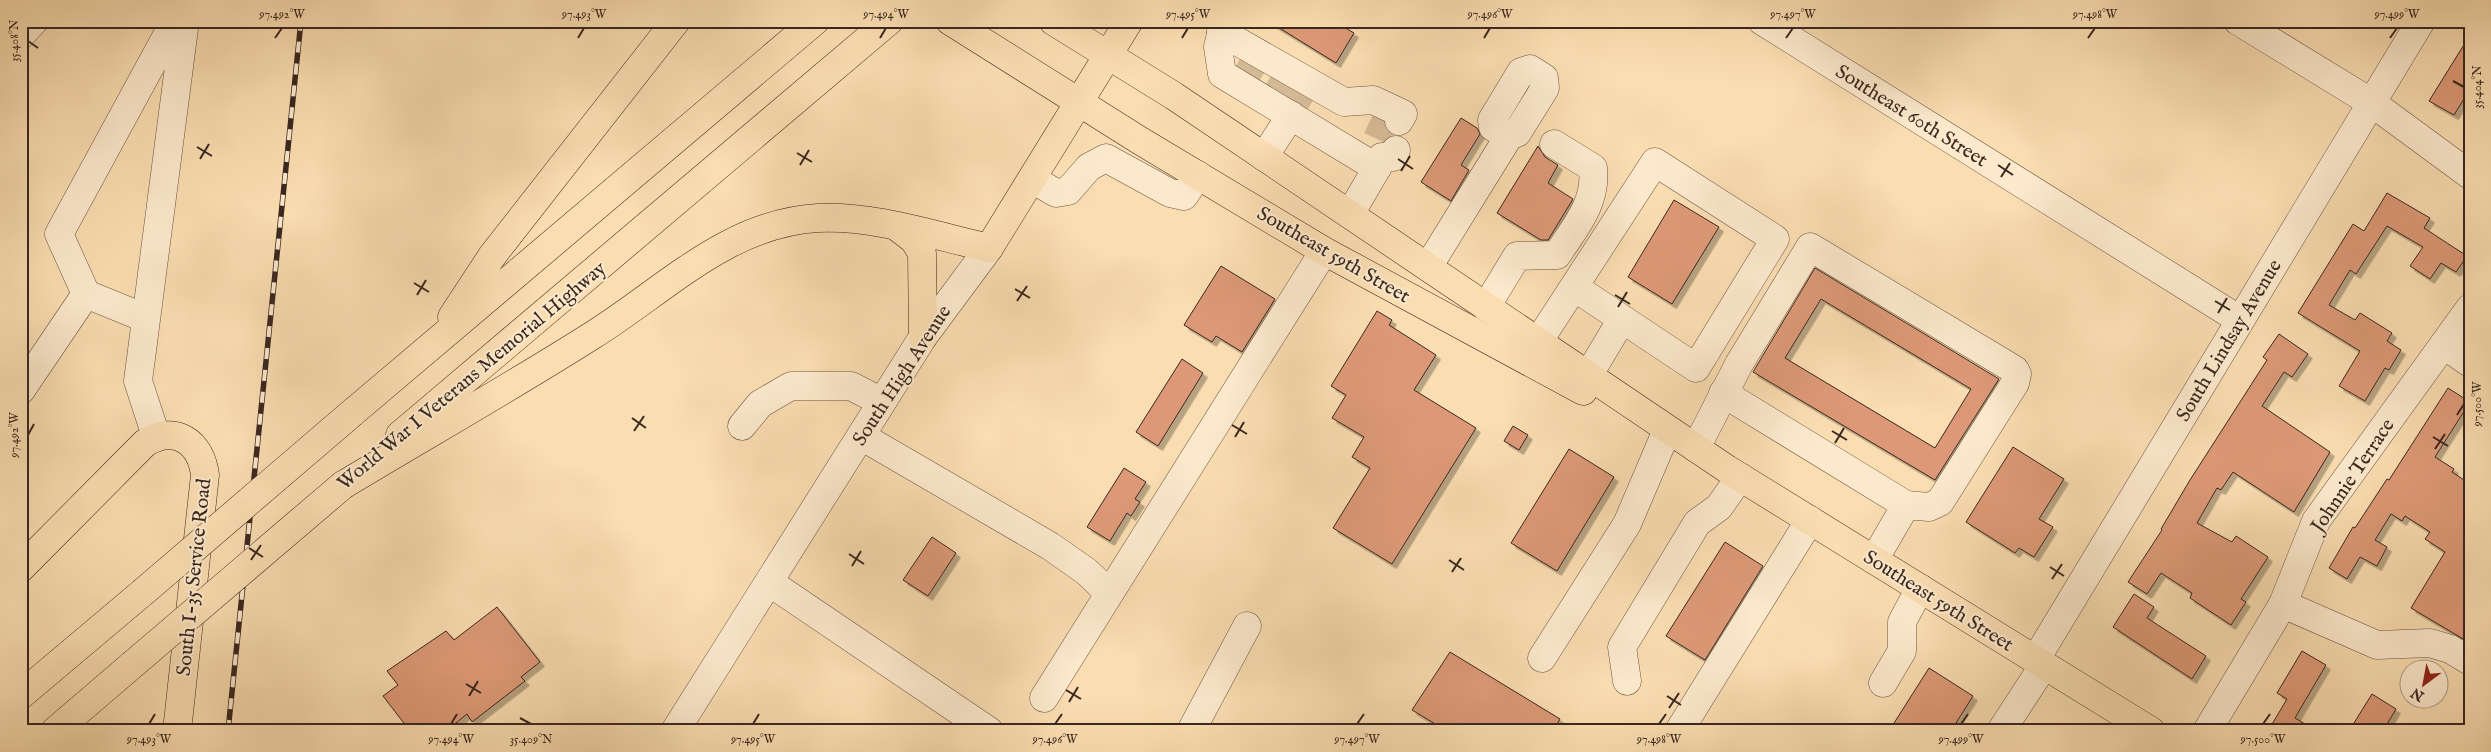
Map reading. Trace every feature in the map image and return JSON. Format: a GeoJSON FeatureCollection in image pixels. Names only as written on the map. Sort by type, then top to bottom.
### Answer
{"type":"FeatureCollection","features":[{"type":"Feature","properties":{"kind":"main road"},"geometry":{"type":"LineString","coordinates":[[436,340],[492,256],[676,21]]}},
{"type":"Feature","properties":{"kind":"main road","name":"World War I Veterans Memorial Highway"},"geometry":{"type":"LineString","coordinates":[[55,731],[889,21]]}},
{"type":"Feature","properties":{"kind":"main road","name":"Southeast 59th Street"},"geometry":{"type":"LineString","coordinates":[[950,21],[1324,251],[1734,473]]}},
{"type":"Feature","properties":{"kind":"main road","name":"Southeast 59th Street"},"geometry":{"type":"LineString","coordinates":[[1054,21],[1174,96],[1734,473],[2040,662],[2137,727]]}},
{"type":"Feature","properties":{"kind":"main road","name":"South High Avenue"},"geometry":{"type":"LineString","coordinates":[[989,248],[1129,21]]}},
{"type":"Feature","properties":{"kind":"main road"},"geometry":{"type":"LineString","coordinates":[[21,695],[436,340],[810,26]]}},
{"type":"Feature","properties":{"kind":"main road"},"geometry":{"type":"LineString","coordinates":[[343,485],[594,334],[702,258],[749,233],[778,224],[818,218],[854,220],[897,227],[989,248]]}},
{"type":"Feature","properties":{"kind":"main road"},"geometry":{"type":"LineString","coordinates":[[897,227],[914,240],[922,253],[923,337]]}},
{"type":"Feature","properties":{"kind":"main road","name":"South I-35 Service Road"},"geometry":{"type":"LineString","coordinates":[[156,436],[173,435],[190,443],[204,462],[205,475],[178,731]]}},
{"type":"Feature","properties":{"kind":"main road"},"geometry":{"type":"LineString","coordinates":[[21,568],[145,443],[156,436]]}},
{"type":"Feature","properties":{"kind":"street"},"geometry":{"type":"LineString","coordinates":[[21,35],[34,21]]}},
{"type":"Feature","properties":{"kind":"street"},"geometry":{"type":"LineString","coordinates":[[145,318],[86,294],[59,234],[175,21]]}},
{"type":"Feature","properties":{"kind":"street"},"geometry":{"type":"LineString","coordinates":[[156,436],[138,381],[185,21]]}},
{"type":"Feature","properties":{"kind":"street","name":"Southeast 60th Street"},"geometry":{"type":"LineString","coordinates":[[1762,21],[2240,320]]}},
{"type":"Feature","properties":{"kind":"street"},"geometry":{"type":"LineString","coordinates":[[2238,21],[2372,103],[2470,175]]}},
{"type":"Feature","properties":{"kind":"street","name":"South Lindsay Avenue"},"geometry":{"type":"LineString","coordinates":[[2001,731],[2240,320],[2421,21]]}},
{"type":"Feature","properties":{"kind":"street"},"geometry":{"type":"LineString","coordinates":[[1223,27],[1218,47],[1222,74],[1344,102],[1373,100],[1403,114],[1350,214]]}},
{"type":"Feature","properties":{"kind":"street"},"geometry":{"type":"LineString","coordinates":[[1223,27],[1281,89],[1389,141]]}},
{"type":"Feature","properties":{"kind":"street"},"geometry":{"type":"LineString","coordinates":[[1264,157],[1281,89]]}},
{"type":"Feature","properties":{"kind":"street"},"geometry":{"type":"LineString","coordinates":[[1428,267],[1509,136]]}},
{"type":"Feature","properties":{"kind":"street"},"geometry":{"type":"LineString","coordinates":[[1486,306],[1517,256],[1558,255],[1592,198],[1595,183],[1594,168],[1554,144]]}},
{"type":"Feature","properties":{"kind":"street"},"geometry":{"type":"LineString","coordinates":[[1032,178],[1056,193],[1068,191],[1089,168],[1106,158],[1170,193],[1184,196],[1198,175]]}},
{"type":"Feature","properties":{"kind":"street"},"geometry":{"type":"LineString","coordinates":[[1538,342],[1655,162],[1775,239],[1696,368],[1574,287]]}},
{"type":"Feature","properties":{"kind":"street"},"geometry":{"type":"LineString","coordinates":[[1696,448],[1723,393],[1810,247],[2015,370],[2017,374],[2015,383],[1940,502],[1929,507],[1906,505],[1723,393]]}},
{"type":"Feature","properties":{"kind":"street","name":"South High Avenue"},"geometry":{"type":"LineString","coordinates":[[675,731],[923,337],[989,248]]}},
{"type":"Feature","properties":{"kind":"street"},"geometry":{"type":"LineString","coordinates":[[1044,698],[1324,251]]}},
{"type":"Feature","properties":{"kind":"street"},"geometry":{"type":"LineString","coordinates":[[21,390],[86,294]]}},
{"type":"Feature","properties":{"kind":"street","name":"Johnnie Terrace"},"geometry":{"type":"LineString","coordinates":[[2207,731],[2283,604],[2316,521],[2470,308]]}},
{"type":"Feature","properties":{"kind":"street"},"geometry":{"type":"LineString","coordinates":[[1588,376],[1622,319]]}},
{"type":"Feature","properties":{"kind":"street"},"geometry":{"type":"LineString","coordinates":[[2444,345],[2470,363]]}},
{"type":"Feature","properties":{"kind":"street"},"geometry":{"type":"LineString","coordinates":[[742,426],[760,404],[790,386],[850,386],[882,402]]}},
{"type":"Feature","properties":{"kind":"street"},"geometry":{"type":"LineString","coordinates":[[1542,658],[1627,524],[1665,435]]}},
{"type":"Feature","properties":{"kind":"street"},"geometry":{"type":"LineString","coordinates":[[861,436],[1050,546],[1087,572],[1109,593]]}},
{"type":"Feature","properties":{"kind":"street"},"geometry":{"type":"LineString","coordinates":[[1627,682],[1622,647],[1697,523],[1719,507],[1734,473]]}},
{"type":"Feature","properties":{"kind":"street"},"geometry":{"type":"LineString","coordinates":[[1874,560],[1906,505]]}},
{"type":"Feature","properties":{"kind":"street"},"geometry":{"type":"LineString","coordinates":[[1679,731],[1810,520]]}},
{"type":"Feature","properties":{"kind":"street"},"geometry":{"type":"LineString","coordinates":[[769,582],[989,731]]}},
{"type":"Feature","properties":{"kind":"street"},"geometry":{"type":"LineString","coordinates":[[1884,683],[1902,651],[1902,622],[1920,588]]}},
{"type":"Feature","properties":{"kind":"street"},"geometry":{"type":"LineString","coordinates":[[2283,604],[2377,645],[2430,643],[2450,649],[2470,661]]}},
{"type":"Feature","properties":{"kind":"street"},"geometry":{"type":"LineString","coordinates":[[1191,731],[1247,626]]}},
{"type":"Feature","properties":{"kind":"building"},"geometry":{"type":"Polygon","coordinates":[[[1268,21],[1334,21],[1354,33],[1336,63],[1268,21]]]}},
{"type":"Feature","properties":{"kind":"building"},"geometry":{"type":"Polygon","coordinates":[[[2470,35],[2470,89],[2454,115],[2429,101],[2470,35]]]}},
{"type":"Feature","properties":{"kind":"building"},"geometry":{"type":"Polygon","coordinates":[[[1461,118],[1477,128],[1480,134],[1461,165],[1469,170],[1451,201],[1421,182],[1461,118]]]}},
{"type":"Feature","properties":{"kind":"building"},"geometry":{"type":"Polygon","coordinates":[[[1538,146],[1545,157],[1558,165],[1548,183],[1573,199],[1548,240],[1541,240],[1497,213],[1538,146]]]}},
{"type":"Feature","properties":{"kind":"building"},"geometry":{"type":"Polygon","coordinates":[[[2387,193],[2430,218],[2424,228],[2467,256],[2456,272],[2441,263],[2430,279],[2410,266],[2423,247],[2387,226],[2356,274],[2350,270],[2329,305],[2355,320],[2360,313],[2392,333],[2387,341],[2401,350],[2389,370],[2385,368],[2365,401],[2339,386],[2360,351],[2298,313],[2353,224],[2364,231],[2387,193]]]}},
{"type":"Feature","properties":{"kind":"building"},"geometry":{"type":"Polygon","coordinates":[[[1674,200],[1719,227],[1672,304],[1628,277],[1674,200]]]}},
{"type":"Feature","properties":{"kind":"building"},"geometry":{"type":"Polygon","coordinates":[[[1221,266],[1275,299],[1242,352],[1216,336],[1212,342],[1184,325],[1221,266]]]}},
{"type":"Feature","properties":{"kind":"building"},"geometry":{"type":"Polygon","coordinates":[[[1815,268],[1999,379],[1935,480],[1753,372],[1815,268]],[[1821,299],[1785,358],[1935,448],[1971,389],[1821,299]]]}},
{"type":"Feature","properties":{"kind":"building"},"geometry":{"type":"Polygon","coordinates":[[[1377,311],[1392,320],[1389,325],[1436,355],[1414,390],[1476,428],[1392,564],[1333,528],[1370,468],[1352,457],[1364,437],[1332,418],[1346,395],[1331,386],[1377,311]]]}},
{"type":"Feature","properties":{"kind":"building"},"geometry":{"type":"Polygon","coordinates":[[[2279,334],[2308,354],[2292,377],[2284,372],[2262,406],[2330,452],[2294,512],[2233,472],[2221,490],[2217,488],[2197,523],[2232,542],[2236,536],[2268,557],[2241,599],[2246,602],[2231,625],[2190,598],[2192,593],[2161,573],[2147,594],[2128,582],[2162,530],[2190,480],[2267,360],[2263,357],[2279,334]]]}},
{"type":"Feature","properties":{"kind":"building"},"geometry":{"type":"Polygon","coordinates":[[[1182,359],[1203,373],[1158,446],[1136,432],[1182,359]]]}},
{"type":"Feature","properties":{"kind":"building"},"geometry":{"type":"Polygon","coordinates":[[[2448,388],[2470,402],[2435,457],[2454,469],[2452,472],[2470,484],[2470,643],[2411,608],[2445,552],[2425,539],[2430,532],[2405,516],[2402,521],[2391,514],[2375,540],[2387,547],[2377,566],[2360,557],[2347,579],[2329,568],[2353,527],[2355,528],[2387,479],[2389,480],[2448,388]]]}},
{"type":"Feature","properties":{"kind":"building"},"geometry":{"type":"Polygon","coordinates":[[[1513,426],[1528,435],[1519,450],[1504,441],[1513,426]]]}},
{"type":"Feature","properties":{"kind":"building"},"geometry":{"type":"Polygon","coordinates":[[[2013,447],[2064,479],[2039,519],[2053,527],[2034,557],[2019,548],[2015,553],[1966,522],[2013,447]]]}},
{"type":"Feature","properties":{"kind":"building"},"geometry":{"type":"Polygon","coordinates":[[[1569,449],[1614,477],[1557,571],[1511,543],[1569,449]]]}},
{"type":"Feature","properties":{"kind":"building"},"geometry":{"type":"Polygon","coordinates":[[[1124,468],[1146,482],[1135,499],[1140,502],[1131,516],[1127,513],[1110,541],[1087,527],[1124,468]]]}},
{"type":"Feature","properties":{"kind":"building"},"geometry":{"type":"Polygon","coordinates":[[[932,537],[956,553],[928,596],[903,580],[932,537]]]}},
{"type":"Feature","properties":{"kind":"building"},"geometry":{"type":"Polygon","coordinates":[[[1725,542],[1763,566],[1705,660],[1666,636],[1725,542]]]}},
{"type":"Feature","properties":{"kind":"building"},"geometry":{"type":"Polygon","coordinates":[[[2134,594],[2154,607],[2147,618],[2206,656],[2192,679],[2113,627],[2134,594]]]}},
{"type":"Feature","properties":{"kind":"building"},"geometry":{"type":"Polygon","coordinates":[[[497,607],[540,662],[521,677],[525,681],[472,722],[467,714],[446,731],[410,731],[383,696],[398,685],[387,671],[446,631],[454,640],[497,607]]]}},
{"type":"Feature","properties":{"kind":"building"},"geometry":{"type":"Polygon","coordinates":[[[2302,651],[2326,665],[2295,718],[2317,731],[2268,731],[2287,699],[2277,693],[2302,651]]]}},
{"type":"Feature","properties":{"kind":"building"},"geometry":{"type":"Polygon","coordinates":[[[1450,652],[1560,719],[1553,731],[1447,731],[1412,710],[1450,652]]]}},
{"type":"Feature","properties":{"kind":"building"},"geometry":{"type":"Polygon","coordinates":[[[1929,668],[1973,696],[1951,731],[1889,731],[1929,668]]]}},
{"type":"Feature","properties":{"kind":"building"},"geometry":{"type":"Polygon","coordinates":[[[2372,694],[2396,709],[2383,731],[2349,731],[2372,694]]]}},
{"type":"Feature","properties":{"kind":"tunnel"},"geometry":{"type":"LineString","coordinates":[[1245,78],[1255,61]]}},
{"type":"Feature","properties":{"kind":"tunnel"},"geometry":{"type":"LineString","coordinates":[[1275,97],[1285,79]]}},
{"type":"Feature","properties":{"kind":"tunnel"},"geometry":{"type":"LineString","coordinates":[[1292,108],[1303,90]]}},
{"type":"Feature","properties":{"kind":"tunnel"},"geometry":{"type":"LineString","coordinates":[[1377,139],[1386,120]]}},
{"type":"Feature","properties":{"kind":"railway"},"geometry":{"type":"LineString","coordinates":[[228,731],[301,21]]}}]}
